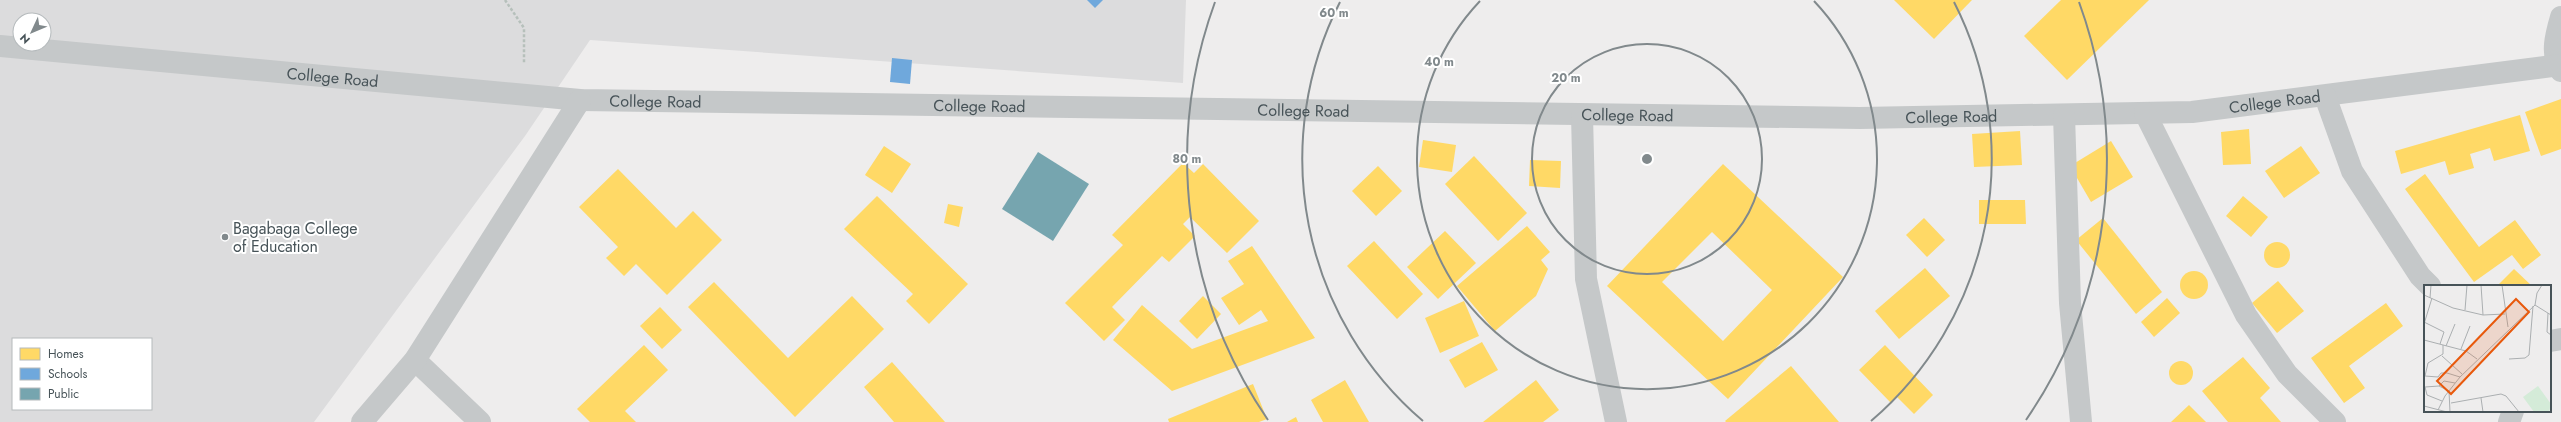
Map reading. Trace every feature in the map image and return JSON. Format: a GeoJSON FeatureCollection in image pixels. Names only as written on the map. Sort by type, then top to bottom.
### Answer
{"type":"FeatureCollection","features":[{"type":"Feature","properties":{"kind":"street","name":"College Road"},"geometry":{"type":"LineString","coordinates":[[0,46],[525,97],[580,100],[1860,118],[2192,112],[2560,67],[2555,36],[2561,17]]}},
{"type":"Feature","properties":{"kind":"street"},"geometry":{"type":"LineString","coordinates":[[2325,96],[2352,171],[2420,276],[2429,285]]}},
{"type":"Feature","properties":{"kind":"street"},"geometry":{"type":"LineString","coordinates":[[362,422],[415,360],[580,100]]}},
{"type":"Feature","properties":{"kind":"street"},"geometry":{"type":"LineString","coordinates":[[2145,113],[2246,314],[2288,374],[2334,422]]}},
{"type":"Feature","properties":{"kind":"street"},"geometry":{"type":"LineString","coordinates":[[1582,115],[1586,279],[1616,422]]}},
{"type":"Feature","properties":{"kind":"street"},"geometry":{"type":"LineString","coordinates":[[2064,115],[2070,303],[2081,422]]}},
{"type":"Feature","properties":{"kind":"street"},"geometry":{"type":"LineString","coordinates":[[2551,341],[2561,339]]}},
{"type":"Feature","properties":{"kind":"street"},"geometry":{"type":"LineString","coordinates":[[415,360],[480,422]]}},
{"type":"Feature","properties":{"kind":"street"},"geometry":{"type":"LineString","coordinates":[[2509,422],[2513,412]]}},
{"type":"Feature","properties":{"kind":"path"},"geometry":{"type":"LineString","coordinates":[[505,0],[524,28],[525,97]]}},
{"type":"Feature","properties":{"kind":"shaded area","name":"Bagabaga College of Education"},"geometry":{"type":"Polygon","coordinates":[[[0,0],[1186,0],[1183,83],[590,40],[525,136],[314,422],[0,422],[0,0]]]}},
{"type":"Feature","properties":{"kind":"building: Homes"},"geometry":{"type":"Polygon","coordinates":[[[1894,0],[1972,0],[1934,39],[1894,0]]]}},
{"type":"Feature","properties":{"kind":"building: Homes"},"geometry":{"type":"Polygon","coordinates":[[[2061,0],[2149,0],[2067,80],[2024,36],[2061,0]]]}},
{"type":"Feature","properties":{"kind":"building: Homes"},"geometry":{"type":"Polygon","coordinates":[[[2561,99],[2561,149],[2541,156],[2525,112],[2561,99]]]}},
{"type":"Feature","properties":{"kind":"building: Homes"},"geometry":{"type":"Polygon","coordinates":[[[2520,115],[2530,151],[2494,161],[2490,148],[2470,154],[2474,168],[2449,175],[2445,161],[2401,174],[2395,151],[2520,115]]]}},
{"type":"Feature","properties":{"kind":"building: Homes"},"geometry":{"type":"Polygon","coordinates":[[[2249,129],[2251,164],[2223,165],[2221,132],[2249,129]]]}},
{"type":"Feature","properties":{"kind":"building: Homes"},"geometry":{"type":"Polygon","coordinates":[[[2020,131],[2022,165],[1974,167],[1972,134],[2020,131]]]}},
{"type":"Feature","properties":{"kind":"building: Homes"},"geometry":{"type":"Polygon","coordinates":[[[1423,140],[1456,145],[1452,172],[1419,167],[1423,140]]]}},
{"type":"Feature","properties":{"kind":"building: Homes"},"geometry":{"type":"Polygon","coordinates":[[[2111,141],[2133,177],[2091,202],[2070,166],[2111,141]]]}},
{"type":"Feature","properties":{"kind":"building: Homes"},"geometry":{"type":"Polygon","coordinates":[[[884,146],[911,164],[892,193],[865,175],[884,146]]]}},
{"type":"Feature","properties":{"kind":"building: Homes"},"geometry":{"type":"Polygon","coordinates":[[[2301,146],[2320,173],[2284,198],[2265,171],[2301,146]]]}},
{"type":"Feature","properties":{"kind":"building: Homes"},"geometry":{"type":"Polygon","coordinates":[[[1474,156],[1527,213],[1498,241],[1445,184],[1474,156]]]}},
{"type":"Feature","properties":{"kind":"building: Homes"},"geometry":{"type":"Polygon","coordinates":[[[1530,160],[1561,161],[1560,188],[1529,186],[1530,160]]]}},
{"type":"Feature","properties":{"kind":"building: Homes"},"geometry":{"type":"Polygon","coordinates":[[[1183,163],[1194,173],[1203,164],[1259,221],[1227,253],[1190,217],[1183,224],[1195,236],[1169,262],[1162,256],[1112,307],[1125,320],[1104,341],[1065,303],[1123,245],[1112,235],[1183,163]]]}},
{"type":"Feature","properties":{"kind":"building: Homes"},"geometry":{"type":"Polygon","coordinates":[[[1723,164],[1843,277],[1728,399],[1607,286],[1723,164]],[[1712,232],[1662,282],[1723,341],[1772,290],[1712,232]]]}},
{"type":"Feature","properties":{"kind":"building: Homes"},"geometry":{"type":"Polygon","coordinates":[[[1378,166],[1402,191],[1376,216],[1352,191],[1378,166]]]}},
{"type":"Feature","properties":{"kind":"building: Homes"},"geometry":{"type":"Polygon","coordinates":[[[618,169],[676,228],[693,211],[722,240],[667,295],[636,264],[624,276],[606,258],[618,247],[579,207],[618,169]]]}},
{"type":"Feature","properties":{"kind":"building: Homes"},"geometry":{"type":"Polygon","coordinates":[[[2425,174],[2479,247],[2515,220],[2541,255],[2523,269],[2512,255],[2474,282],[2405,189],[2425,174]]]}},
{"type":"Feature","properties":{"kind":"building: Homes"},"geometry":{"type":"Polygon","coordinates":[[[877,196],[968,284],[929,324],[906,301],[913,294],[844,229],[877,196]]]}},
{"type":"Feature","properties":{"kind":"building: Homes"},"geometry":{"type":"Polygon","coordinates":[[[2243,196],[2268,217],[2251,237],[2226,216],[2243,196]]]}},
{"type":"Feature","properties":{"kind":"building: Homes"},"geometry":{"type":"Polygon","coordinates":[[[1979,200],[2025,200],[2026,224],[1979,224],[1979,200]]]}},
{"type":"Feature","properties":{"kind":"building: Homes"},"geometry":{"type":"Polygon","coordinates":[[[948,204],[963,207],[959,227],[944,223],[948,204]]]}},
{"type":"Feature","properties":{"kind":"building: Homes"},"geometry":{"type":"Polygon","coordinates":[[[1924,218],[1945,240],[1927,257],[1906,235],[1924,218]]]}},
{"type":"Feature","properties":{"kind":"building: Homes"},"geometry":{"type":"Polygon","coordinates":[[[2103,218],[2162,292],[2136,314],[2076,240],[2103,218]]]}},
{"type":"Feature","properties":{"kind":"building: Homes"},"geometry":{"type":"Polygon","coordinates":[[[1527,226],[1550,252],[1541,260],[1548,269],[1536,296],[1495,331],[1457,286],[1527,226]]]}},
{"type":"Feature","properties":{"kind":"building: Homes"},"geometry":{"type":"Polygon","coordinates":[[[1445,231],[1476,263],[1438,299],[1407,267],[1445,231]]]}},
{"type":"Feature","properties":{"kind":"building: Homes"},"geometry":{"type":"Polygon","coordinates":[[[1374,241],[1423,294],[1397,319],[1347,266],[1374,241]]]}},
{"type":"Feature","properties":{"kind":"building: Homes"},"geometry":{"type":"Polygon","coordinates":[[[2277,242],[2286,246],[2290,255],[2286,264],[2277,268],[2268,264],[2264,255],[2268,246],[2277,242]]]}},
{"type":"Feature","properties":{"kind":"building: Homes"},"geometry":{"type":"Polygon","coordinates":[[[1252,246],[1315,338],[1172,391],[1113,340],[1142,305],[1192,349],[1268,321],[1261,310],[1239,325],[1221,298],[1244,284],[1228,261],[1252,246]]]}},
{"type":"Feature","properties":{"kind":"building: Homes"},"geometry":{"type":"Polygon","coordinates":[[[1925,268],[1950,296],[1899,339],[1875,311],[1925,268]]]}},
{"type":"Feature","properties":{"kind":"building: Homes"},"geometry":{"type":"Polygon","coordinates":[[[2514,269],[2531,285],[2498,285],[2514,269]]]}},
{"type":"Feature","properties":{"kind":"building: Homes"},"geometry":{"type":"Polygon","coordinates":[[[2194,271],[2204,275],[2208,285],[2204,295],[2194,299],[2184,295],[2180,285],[2184,275],[2194,271]]]}},
{"type":"Feature","properties":{"kind":"building: Homes"},"geometry":{"type":"Polygon","coordinates":[[[2278,281],[2304,311],[2277,333],[2252,303],[2278,281]]]}},
{"type":"Feature","properties":{"kind":"building: Homes"},"geometry":{"type":"Polygon","coordinates":[[[714,282],[788,358],[852,296],[884,329],[795,417],[688,307],[714,282]]]}},
{"type":"Feature","properties":{"kind":"building: Homes"},"geometry":{"type":"Polygon","coordinates":[[[1203,296],[1221,314],[1197,339],[1179,321],[1203,296]]]}},
{"type":"Feature","properties":{"kind":"building: Homes"},"geometry":{"type":"Polygon","coordinates":[[[2167,298],[2180,313],[2154,337],[2141,322],[2167,298]]]}},
{"type":"Feature","properties":{"kind":"building: Homes"},"geometry":{"type":"Polygon","coordinates":[[[1464,301],[1479,336],[1440,353],[1425,318],[1464,301]]]}},
{"type":"Feature","properties":{"kind":"building: Homes"},"geometry":{"type":"Polygon","coordinates":[[[2386,303],[2403,326],[2349,366],[2365,388],[2344,403],[2311,358],[2386,303]]]}},
{"type":"Feature","properties":{"kind":"building: Homes"},"geometry":{"type":"Polygon","coordinates":[[[660,307],[682,330],[662,349],[640,326],[660,307]]]}},
{"type":"Feature","properties":{"kind":"building: Homes"},"geometry":{"type":"Polygon","coordinates":[[[1482,342],[1498,370],[1465,388],[1449,360],[1482,342]]]}},
{"type":"Feature","properties":{"kind":"building: Homes"},"geometry":{"type":"Polygon","coordinates":[[[644,345],[668,370],[625,411],[636,422],[590,422],[577,409],[644,345]]]}},
{"type":"Feature","properties":{"kind":"building: Homes"},"geometry":{"type":"Polygon","coordinates":[[[1885,345],[1933,395],[1914,414],[1897,397],[1891,403],[1859,370],[1885,345]]]}},
{"type":"Feature","properties":{"kind":"building: Homes"},"geometry":{"type":"Polygon","coordinates":[[[2243,357],[2270,388],[2260,398],[2281,422],[2228,422],[2202,391],[2243,357]]]}},
{"type":"Feature","properties":{"kind":"building: Homes"},"geometry":{"type":"Polygon","coordinates":[[[2181,361],[2186,362],[2192,368],[2192,378],[2186,384],[2181,385],[2176,384],[2170,378],[2169,373],[2170,368],[2176,362],[2181,361]]]}},
{"type":"Feature","properties":{"kind":"building: Homes"},"geometry":{"type":"Polygon","coordinates":[[[892,362],[945,422],[894,422],[864,387],[892,362]]]}},
{"type":"Feature","properties":{"kind":"building: Homes"},"geometry":{"type":"Polygon","coordinates":[[[1791,366],[1839,422],[1725,421],[1791,366]]]}},
{"type":"Feature","properties":{"kind":"building: Homes"},"geometry":{"type":"Polygon","coordinates":[[[1345,380],[1369,422],[1323,422],[1311,400],[1345,380]]]}},
{"type":"Feature","properties":{"kind":"building: Homes"},"geometry":{"type":"Polygon","coordinates":[[[1536,380],[1559,410],[1543,422],[1483,422],[1536,380]]]}},
{"type":"Feature","properties":{"kind":"building: Homes"},"geometry":{"type":"Polygon","coordinates":[[[1253,384],[1267,419],[1259,422],[1169,422],[1168,419],[1253,384]]]}},
{"type":"Feature","properties":{"kind":"building: Homes"},"geometry":{"type":"Polygon","coordinates":[[[2189,405],[2206,422],[2171,422],[2189,405]]]}},
{"type":"Feature","properties":{"kind":"building: Homes"},"geometry":{"type":"Polygon","coordinates":[[[1296,417],[1298,422],[1287,422],[1296,417]]]}},
{"type":"Feature","properties":{"kind":"building: Schools"},"geometry":{"type":"Polygon","coordinates":[[[1087,0],[1103,0],[1095,8],[1087,0]]]}},
{"type":"Feature","properties":{"kind":"building: Schools"},"geometry":{"type":"Polygon","coordinates":[[[892,58],[912,60],[910,84],[890,82],[892,58]]]}},
{"type":"Feature","properties":{"kind":"building: Public"},"geometry":{"type":"Polygon","coordinates":[[[1038,152],[1089,184],[1053,241],[1002,209],[1038,152]]]}},
{"type":"Feature","properties":{"kind":"place","name":"Bagabaga College of Education"},"geometry":{"type":"Point","coordinates":[225,237]}}]}
